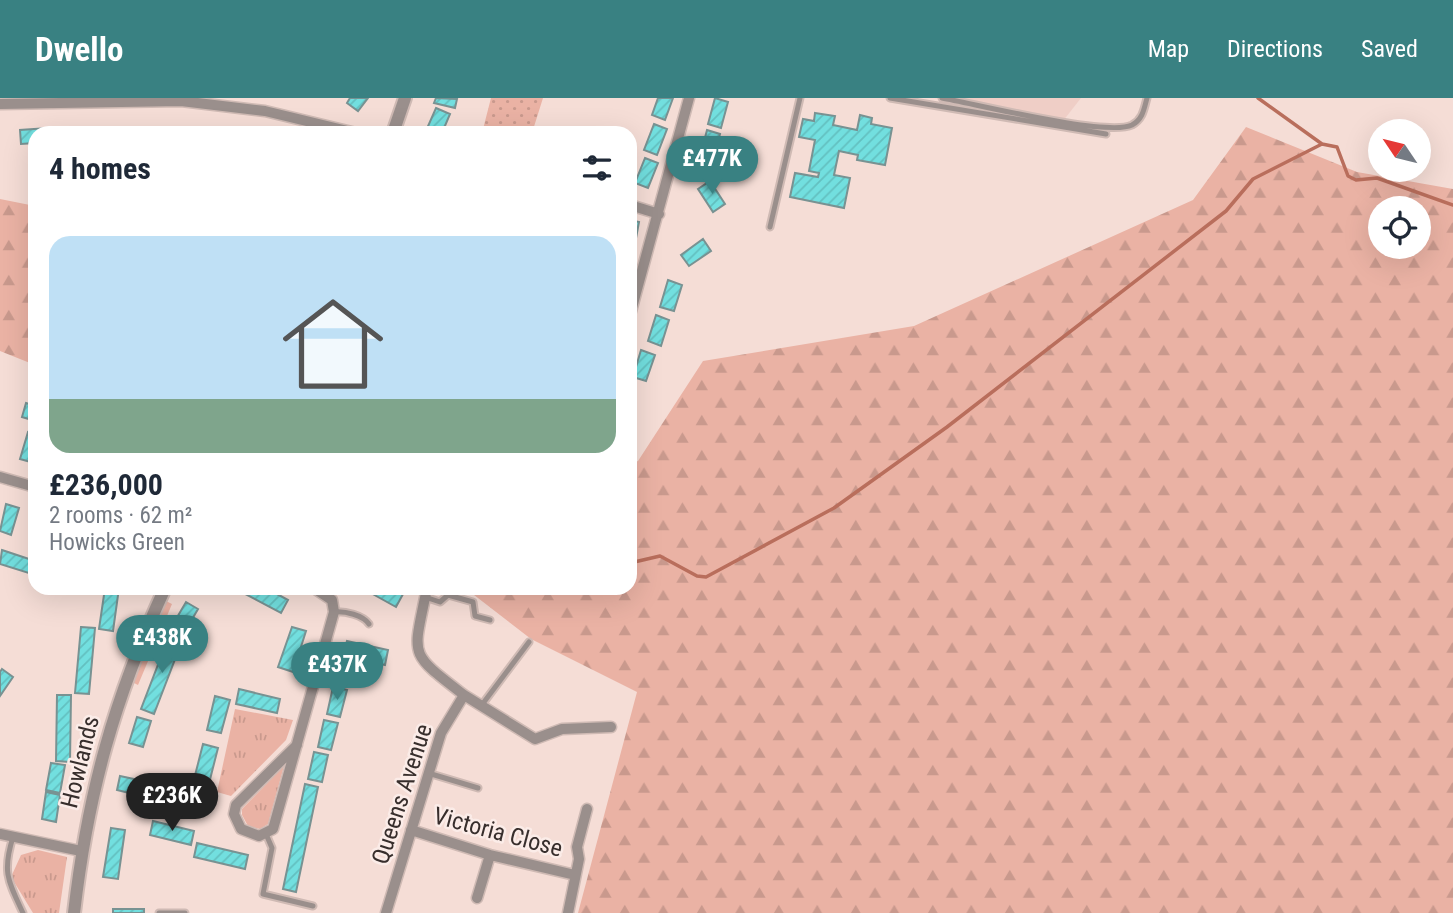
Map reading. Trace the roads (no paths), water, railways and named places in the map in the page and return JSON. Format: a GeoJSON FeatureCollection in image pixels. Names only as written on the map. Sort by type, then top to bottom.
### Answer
{"type":"FeatureCollection","features":[{"type":"Feature","properties":{"kind":"street"},"geometry":{"type":"LineString","coordinates":[[395,126],[405,98]]}},
{"type":"Feature","properties":{"kind":"street"},"geometry":{"type":"LineString","coordinates":[[637,291],[689,98]]}},
{"type":"Feature","properties":{"kind":"street"},"geometry":{"type":"LineString","coordinates":[[0,104],[75,99],[223,105],[265,111],[327,126]]}},
{"type":"Feature","properties":{"kind":"street"},"geometry":{"type":"LineString","coordinates":[[637,207],[659,214]]}},
{"type":"Feature","properties":{"kind":"street"},"geometry":{"type":"LineString","coordinates":[[0,477],[28,485]]}},
{"type":"Feature","properties":{"kind":"street","name":"Howlands"},"geometry":{"type":"LineString","coordinates":[[74,913],[81,851],[111,720],[162,595]]}},
{"type":"Feature","properties":{"kind":"street"},"geometry":{"type":"LineString","coordinates":[[297,745],[236,805],[234,814],[241,830],[250,834],[266,834],[272,829],[297,745],[334,612],[332,600],[324,595]]}},
{"type":"Feature","properties":{"kind":"street"},"geometry":{"type":"LineString","coordinates":[[425,595],[416,644],[418,654],[424,665],[464,695],[535,739],[562,729],[611,727]]}},
{"type":"Feature","properties":{"kind":"street","name":"Queens Avenue"},"geometry":{"type":"LineString","coordinates":[[386,913],[441,733],[464,695]]}},
{"type":"Feature","properties":{"kind":"street","name":"Victoria Close"},"geometry":{"type":"LineString","coordinates":[[568,913],[573,903],[575,875],[587,810]]}},
{"type":"Feature","properties":{"kind":"street","name":"Victoria Close"},"geometry":{"type":"LineString","coordinates":[[411,830],[490,855],[575,875]]}},
{"type":"Feature","properties":{"kind":"street"},"geometry":{"type":"LineString","coordinates":[[0,834],[81,851]]}},
{"type":"Feature","properties":{"kind":"street"},"geometry":{"type":"LineString","coordinates":[[477,898],[490,855]]}},
{"type":"Feature","properties":{"kind":"lane"},"geometry":{"type":"LineString","coordinates":[[770,227],[800,98]]}},
{"type":"Feature","properties":{"kind":"lane"},"geometry":{"type":"LineString","coordinates":[[890,98],[1106,134]]}},
{"type":"Feature","properties":{"kind":"lane"},"geometry":{"type":"LineString","coordinates":[[942,98],[1097,127],[1131,126],[1142,118],[1147,98]]}},
{"type":"Feature","properties":{"kind":"lane"},"geometry":{"type":"LineString","coordinates":[[430,595],[440,602],[448,595],[467,599],[473,602],[475,616],[490,620]]}},
{"type":"Feature","properties":{"kind":"lane"},"geometry":{"type":"LineString","coordinates":[[334,612],[342,611],[366,619],[369,624]]}},
{"type":"Feature","properties":{"kind":"lane"},"geometry":{"type":"LineString","coordinates":[[481,706],[528,642]]}},
{"type":"Feature","properties":{"kind":"lane"},"geometry":{"type":"LineString","coordinates":[[428,773],[478,789]]}},
{"type":"Feature","properties":{"kind":"lane"},"geometry":{"type":"LineString","coordinates":[[266,834],[272,848],[263,894],[313,906]]}},
{"type":"Feature","properties":{"kind":"lane"},"geometry":{"type":"LineString","coordinates":[[13,837],[6,860],[6,876],[23,913]]}},
{"type":"Feature","properties":{"kind":"lane"},"geometry":{"type":"LineString","coordinates":[[159,913],[185,913]]}},
{"type":"Feature","properties":{"kind":"waterway"},"geometry":{"type":"LineString","coordinates":[[1258,98],[1322,144],[1337,147],[1348,176],[1356,180],[1377,178],[1453,205]]}},
{"type":"Feature","properties":{"kind":"waterway"},"geometry":{"type":"LineString","coordinates":[[637,561],[660,556],[697,576],[706,577],[834,508],[947,427],[1226,211],[1253,179],[1322,144]]}}]}
